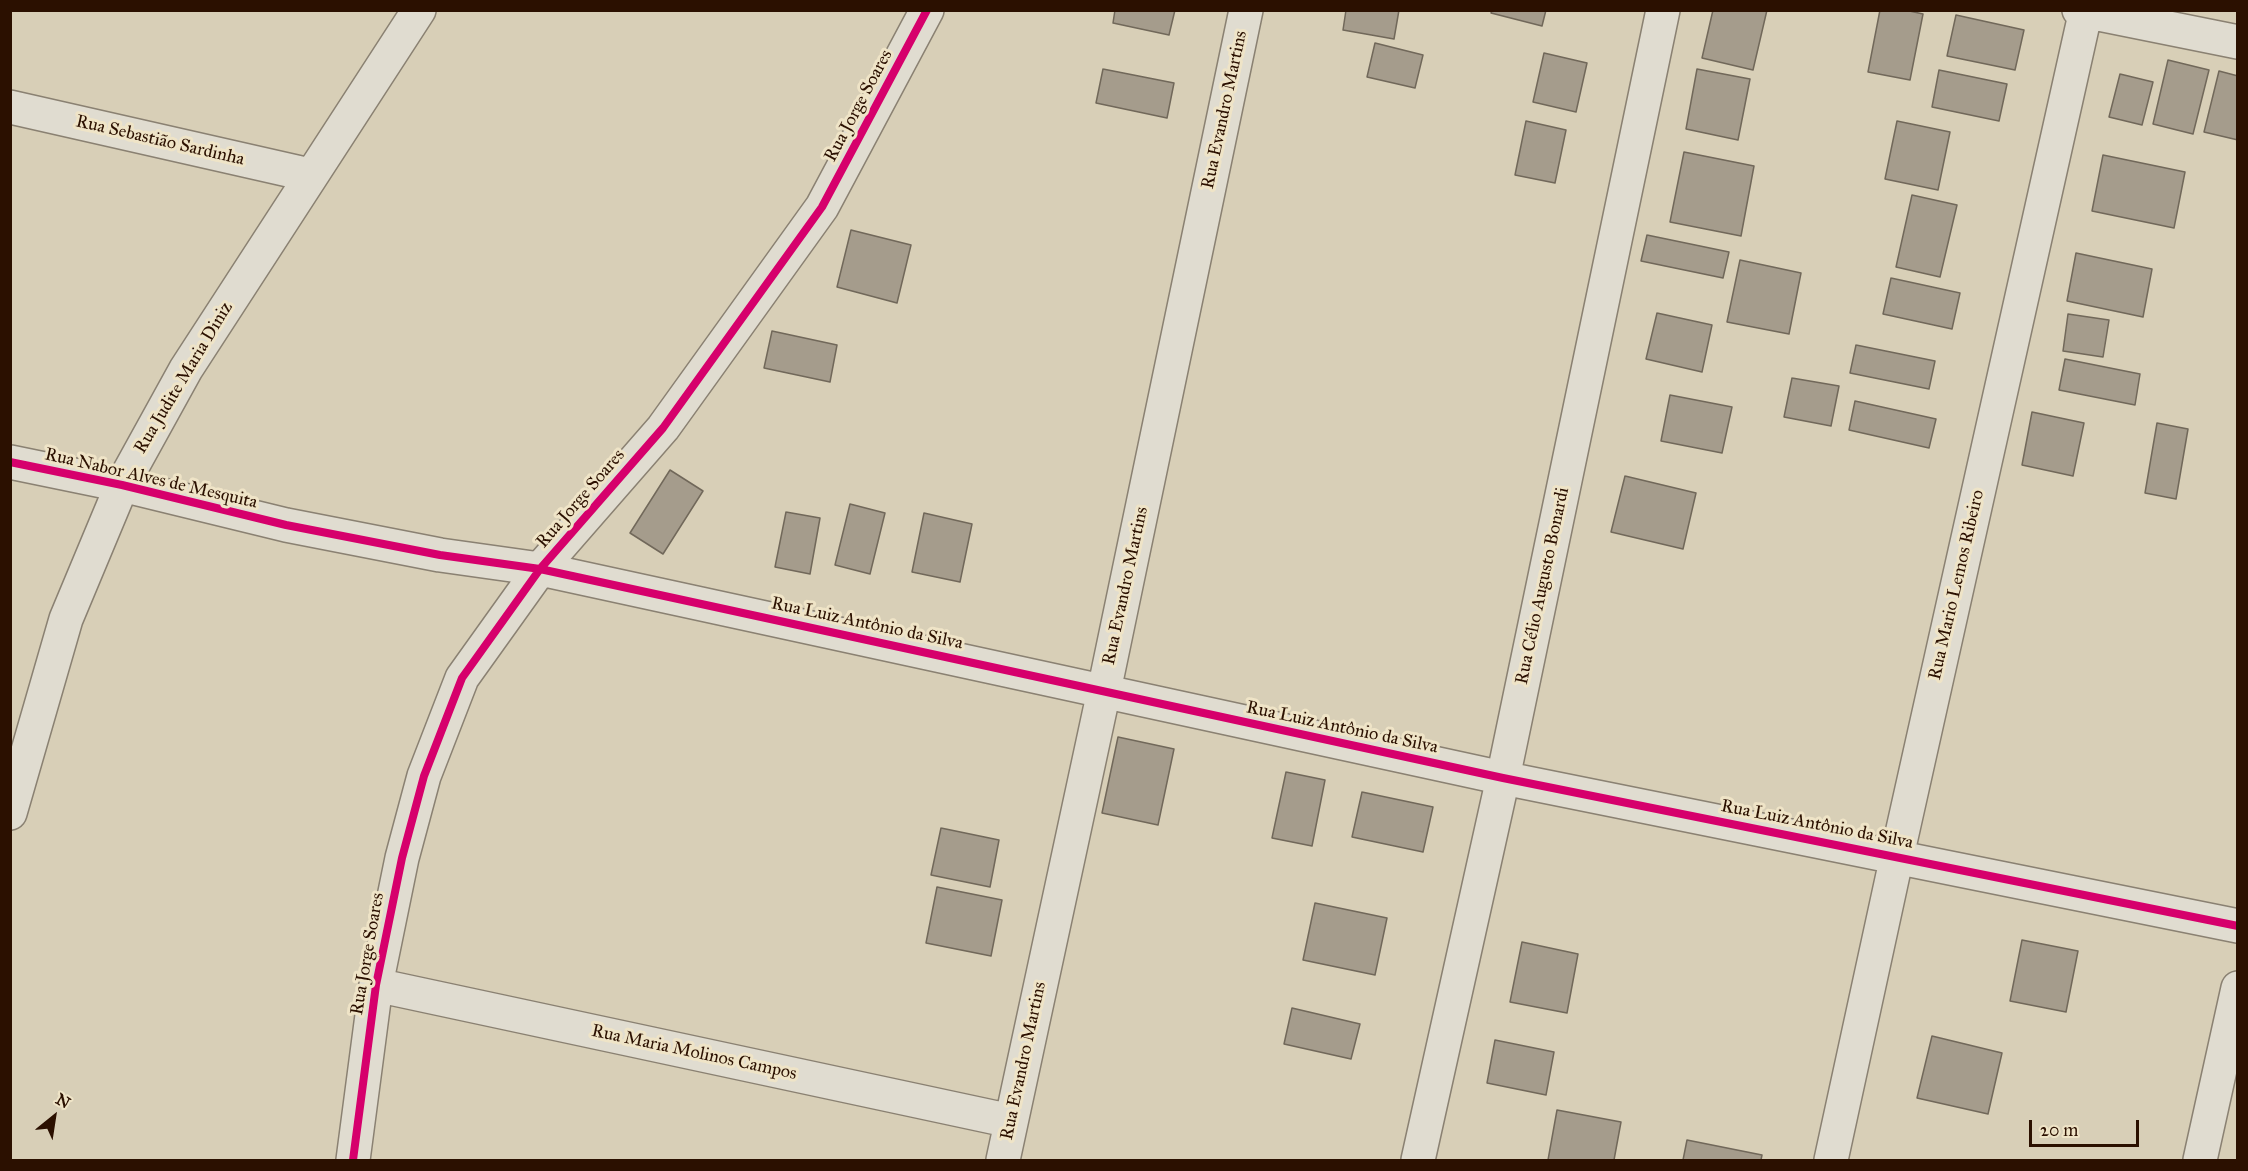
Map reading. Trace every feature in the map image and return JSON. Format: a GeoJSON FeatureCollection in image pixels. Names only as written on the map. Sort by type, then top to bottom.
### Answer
{"type":"FeatureCollection","features":[{"type":"Feature","properties":{"kind":"street","name":"Rua Judite Maria Diniz"},"geometry":{"type":"LineString","coordinates":[[10,813],[66,619],[122,485],[186,369],[419,10]]}},
{"type":"Feature","properties":{"kind":"street","name":"Rua Jorge Soares"},"geometry":{"type":"LineString","coordinates":[[353,1161],[376,985],[402,858],[424,776],[462,678],[540,569],[663,428],[822,207],[927,10]]}},
{"type":"Feature","properties":{"kind":"street","name":"Rua Evandro Martins"},"geometry":{"type":"LineString","coordinates":[[1003,1161],[1246,10]]}},
{"type":"Feature","properties":{"kind":"street","name":"Rua Célio Augusto Bonardi"},"geometry":{"type":"LineString","coordinates":[[1418,1161],[1503,778],[1663,10]]}},
{"type":"Feature","properties":{"kind":"street"},"geometry":{"type":"LineString","coordinates":[[2084,11],[2238,42]]}},
{"type":"Feature","properties":{"kind":"street","name":"Rua Mario Lemos Ribeiro"},"geometry":{"type":"LineString","coordinates":[[1832,1161],[2084,11]]}},
{"type":"Feature","properties":{"kind":"street","name":"Rua Sebastião Sardinha"},"geometry":{"type":"LineString","coordinates":[[10,107],[310,175]]}},
{"type":"Feature","properties":{"kind":"street","name":"Rua Nabor Alves de Mesquita"},"geometry":{"type":"LineString","coordinates":[[10,462],[122,485],[286,525],[440,555]]}},
{"type":"Feature","properties":{"kind":"street","name":"Rua Luiz Antônio da Silva"},"geometry":{"type":"LineString","coordinates":[[440,555],[540,569],[1503,778],[2238,926]]}},
{"type":"Feature","properties":{"kind":"street","name":"Rua Maria Molinos Campos"},"geometry":{"type":"LineString","coordinates":[[376,985],[1011,1121]]}},
{"type":"Feature","properties":{"kind":"street"},"geometry":{"type":"LineString","coordinates":[[2200,1161],[2238,988]]}},
{"type":"Feature","properties":{"kind":"building"},"geometry":{"type":"Polygon","coordinates":[[[1115,10],[1175,10],[1169,35],[1113,23],[1115,10]]]}},
{"type":"Feature","properties":{"kind":"building"},"geometry":{"type":"Polygon","coordinates":[[[1346,10],[1399,10],[1394,39],[1343,30],[1346,10]]]}},
{"type":"Feature","properties":{"kind":"building"},"geometry":{"type":"Polygon","coordinates":[[[1492,10],[1546,10],[1542,26],[1491,13],[1492,10]]]}},
{"type":"Feature","properties":{"kind":"building"},"geometry":{"type":"Polygon","coordinates":[[[1713,10],[1767,10],[1753,70],[1702,58],[1713,10]]]}},
{"type":"Feature","properties":{"kind":"building"},"geometry":{"type":"Polygon","coordinates":[[[1880,10],[1905,10],[1923,14],[1910,80],[1868,72],[1880,10]]]}},
{"type":"Feature","properties":{"kind":"building"},"geometry":{"type":"Polygon","coordinates":[[[1956,15],[2024,30],[2015,70],[1947,56],[1956,15]]]}},
{"type":"Feature","properties":{"kind":"building"},"geometry":{"type":"Polygon","coordinates":[[[1375,43],[1423,55],[1415,88],[1367,77],[1375,43]]]}},
{"type":"Feature","properties":{"kind":"building"},"geometry":{"type":"Polygon","coordinates":[[[1544,53],[1587,63],[1576,112],[1533,102],[1544,53]]]}},
{"type":"Feature","properties":{"kind":"building"},"geometry":{"type":"Polygon","coordinates":[[[2168,60],[2209,70],[2193,134],[2153,124],[2168,60]]]}},
{"type":"Feature","properties":{"kind":"building"},"geometry":{"type":"Polygon","coordinates":[[[1103,69],[1174,83],[1167,118],[1096,103],[1103,69]]]}},
{"type":"Feature","properties":{"kind":"building"},"geometry":{"type":"Polygon","coordinates":[[[1697,69],[1750,79],[1738,140],[1686,129],[1697,69]]]}},
{"type":"Feature","properties":{"kind":"building"},"geometry":{"type":"Polygon","coordinates":[[[1939,70],[2007,84],[1999,121],[1932,107],[1939,70]]]}},
{"type":"Feature","properties":{"kind":"building"},"geometry":{"type":"Polygon","coordinates":[[[2219,71],[2238,76],[2238,140],[2204,132],[2219,71]]]}},
{"type":"Feature","properties":{"kind":"building"},"geometry":{"type":"Polygon","coordinates":[[[2120,74],[2153,82],[2142,125],[2109,117],[2120,74]]]}},
{"type":"Feature","properties":{"kind":"building"},"geometry":{"type":"Polygon","coordinates":[[[1526,121],[1566,130],[1555,183],[1515,175],[1526,121]]]}},
{"type":"Feature","properties":{"kind":"building"},"geometry":{"type":"Polygon","coordinates":[[[1897,121],[1950,132],[1938,190],[1885,179],[1897,121]]]}},
{"type":"Feature","properties":{"kind":"building"},"geometry":{"type":"Polygon","coordinates":[[[1684,152],[1754,166],[1741,236],[1670,222],[1684,152]]]}},
{"type":"Feature","properties":{"kind":"building"},"geometry":{"type":"Polygon","coordinates":[[[2103,155],[2185,172],[2174,228],[2092,211],[2103,155]]]}},
{"type":"Feature","properties":{"kind":"building"},"geometry":{"type":"Polygon","coordinates":[[[1912,195],[1957,205],[1940,277],[1896,267],[1912,195]]]}},
{"type":"Feature","properties":{"kind":"building"},"geometry":{"type":"Polygon","coordinates":[[[851,230],[911,245],[897,303],[837,287],[851,230]]]}},
{"type":"Feature","properties":{"kind":"building"},"geometry":{"type":"Polygon","coordinates":[[[1647,235],[1729,252],[1723,278],[1641,261],[1647,235]]]}},
{"type":"Feature","properties":{"kind":"building"},"geometry":{"type":"Polygon","coordinates":[[[2076,253],[2152,269],[2143,317],[2067,301],[2076,253]]]}},
{"type":"Feature","properties":{"kind":"building"},"geometry":{"type":"Polygon","coordinates":[[[1740,260],[1801,273],[1789,334],[1727,322],[1740,260]]]}},
{"type":"Feature","properties":{"kind":"building"},"geometry":{"type":"Polygon","coordinates":[[[1891,278],[1960,293],[1952,329],[1883,314],[1891,278]]]}},
{"type":"Feature","properties":{"kind":"building"},"geometry":{"type":"Polygon","coordinates":[[[1657,313],[1712,325],[1702,372],[1646,359],[1657,313]]]}},
{"type":"Feature","properties":{"kind":"building"},"geometry":{"type":"Polygon","coordinates":[[[2068,314],[2109,320],[2103,357],[2063,351],[2068,314]]]}},
{"type":"Feature","properties":{"kind":"building"},"geometry":{"type":"Polygon","coordinates":[[[772,331],[837,345],[830,382],[764,368],[772,331]]]}},
{"type":"Feature","properties":{"kind":"building"},"geometry":{"type":"Polygon","coordinates":[[[1856,345],[1935,361],[1929,389],[1850,373],[1856,345]]]}},
{"type":"Feature","properties":{"kind":"building"},"geometry":{"type":"Polygon","coordinates":[[[2065,359],[2140,374],[2135,405],[2059,390],[2065,359]]]}},
{"type":"Feature","properties":{"kind":"building"},"geometry":{"type":"Polygon","coordinates":[[[1792,378],[1839,386],[1831,426],[1784,417],[1792,378]]]}},
{"type":"Feature","properties":{"kind":"building"},"geometry":{"type":"Polygon","coordinates":[[[1670,395],[1732,407],[1722,453],[1661,441],[1670,395]]]}},
{"type":"Feature","properties":{"kind":"building"},"geometry":{"type":"Polygon","coordinates":[[[1855,401],[1936,419],[1929,448],[1849,430],[1855,401]]]}},
{"type":"Feature","properties":{"kind":"building"},"geometry":{"type":"Polygon","coordinates":[[[2032,412],[2084,423],[2073,476],[2022,465],[2032,412]]]}},
{"type":"Feature","properties":{"kind":"building"},"geometry":{"type":"Polygon","coordinates":[[[2157,423],[2188,429],[2176,499],[2145,493],[2157,423]]]}},
{"type":"Feature","properties":{"kind":"building"},"geometry":{"type":"Polygon","coordinates":[[[670,470],[703,491],[663,554],[630,533],[670,470]]]}},
{"type":"Feature","properties":{"kind":"building"},"geometry":{"type":"Polygon","coordinates":[[[1625,476],[1696,493],[1683,549],[1611,532],[1625,476]]]}},
{"type":"Feature","properties":{"kind":"building"},"geometry":{"type":"Polygon","coordinates":[[[850,504],[885,513],[870,574],[835,565],[850,504]]]}},
{"type":"Feature","properties":{"kind":"building"},"geometry":{"type":"Polygon","coordinates":[[[786,512],[820,518],[810,574],[775,567],[786,512]]]}},
{"type":"Feature","properties":{"kind":"building"},"geometry":{"type":"Polygon","coordinates":[[[924,513],[972,524],[960,582],[912,572],[924,513]]]}},
{"type":"Feature","properties":{"kind":"building"},"geometry":{"type":"Polygon","coordinates":[[[1118,737],[1174,749],[1158,825],[1102,813],[1118,737]]]}},
{"type":"Feature","properties":{"kind":"building"},"geometry":{"type":"Polygon","coordinates":[[[1286,772],[1325,780],[1312,846],[1272,838],[1286,772]]]}},
{"type":"Feature","properties":{"kind":"building"},"geometry":{"type":"Polygon","coordinates":[[[1362,792],[1433,807],[1423,852],[1352,837],[1362,792]]]}},
{"type":"Feature","properties":{"kind":"building"},"geometry":{"type":"Polygon","coordinates":[[[941,828],[999,840],[990,887],[931,875],[941,828]]]}},
{"type":"Feature","properties":{"kind":"building"},"geometry":{"type":"Polygon","coordinates":[[[937,887],[1002,900],[991,956],[926,943],[937,887]]]}},
{"type":"Feature","properties":{"kind":"building"},"geometry":{"type":"Polygon","coordinates":[[[1315,903],[1387,918],[1375,975],[1303,960],[1315,903]]]}},
{"type":"Feature","properties":{"kind":"building"},"geometry":{"type":"Polygon","coordinates":[[[2022,940],[2078,951],[2066,1012],[2010,1001],[2022,940]]]}},
{"type":"Feature","properties":{"kind":"building"},"geometry":{"type":"Polygon","coordinates":[[[1522,942],[1578,954],[1567,1013],[1510,1002],[1522,942]]]}},
{"type":"Feature","properties":{"kind":"building"},"geometry":{"type":"Polygon","coordinates":[[[1292,1008],[1360,1024],[1351,1059],[1284,1044],[1292,1008]]]}},
{"type":"Feature","properties":{"kind":"building"},"geometry":{"type":"Polygon","coordinates":[[[1932,1036],[2002,1053],[1988,1114],[1917,1098],[1932,1036]]]}},
{"type":"Feature","properties":{"kind":"building"},"geometry":{"type":"Polygon","coordinates":[[[1495,1040],[1554,1052],[1546,1095],[1487,1083],[1495,1040]]]}},
{"type":"Feature","properties":{"kind":"building"},"geometry":{"type":"Polygon","coordinates":[[[1557,1110],[1621,1122],[1614,1160],[1548,1160],[1557,1110]]]}},
{"type":"Feature","properties":{"kind":"building"},"geometry":{"type":"Polygon","coordinates":[[[1687,1140],[1762,1155],[1761,1160],[1683,1160],[1687,1140]]]}},
{"type":"Feature","properties":{"kind":"cycle path"},"geometry":{"type":"LineString","coordinates":[[353,1160],[376,985],[402,858],[424,776],[462,678],[540,569],[663,428],[822,207],[927,10]]}},
{"type":"Feature","properties":{"kind":"cycle path"},"geometry":{"type":"LineString","coordinates":[[10,462],[122,485],[286,525],[440,555],[540,569],[1503,778],[2238,926]]}}]}
